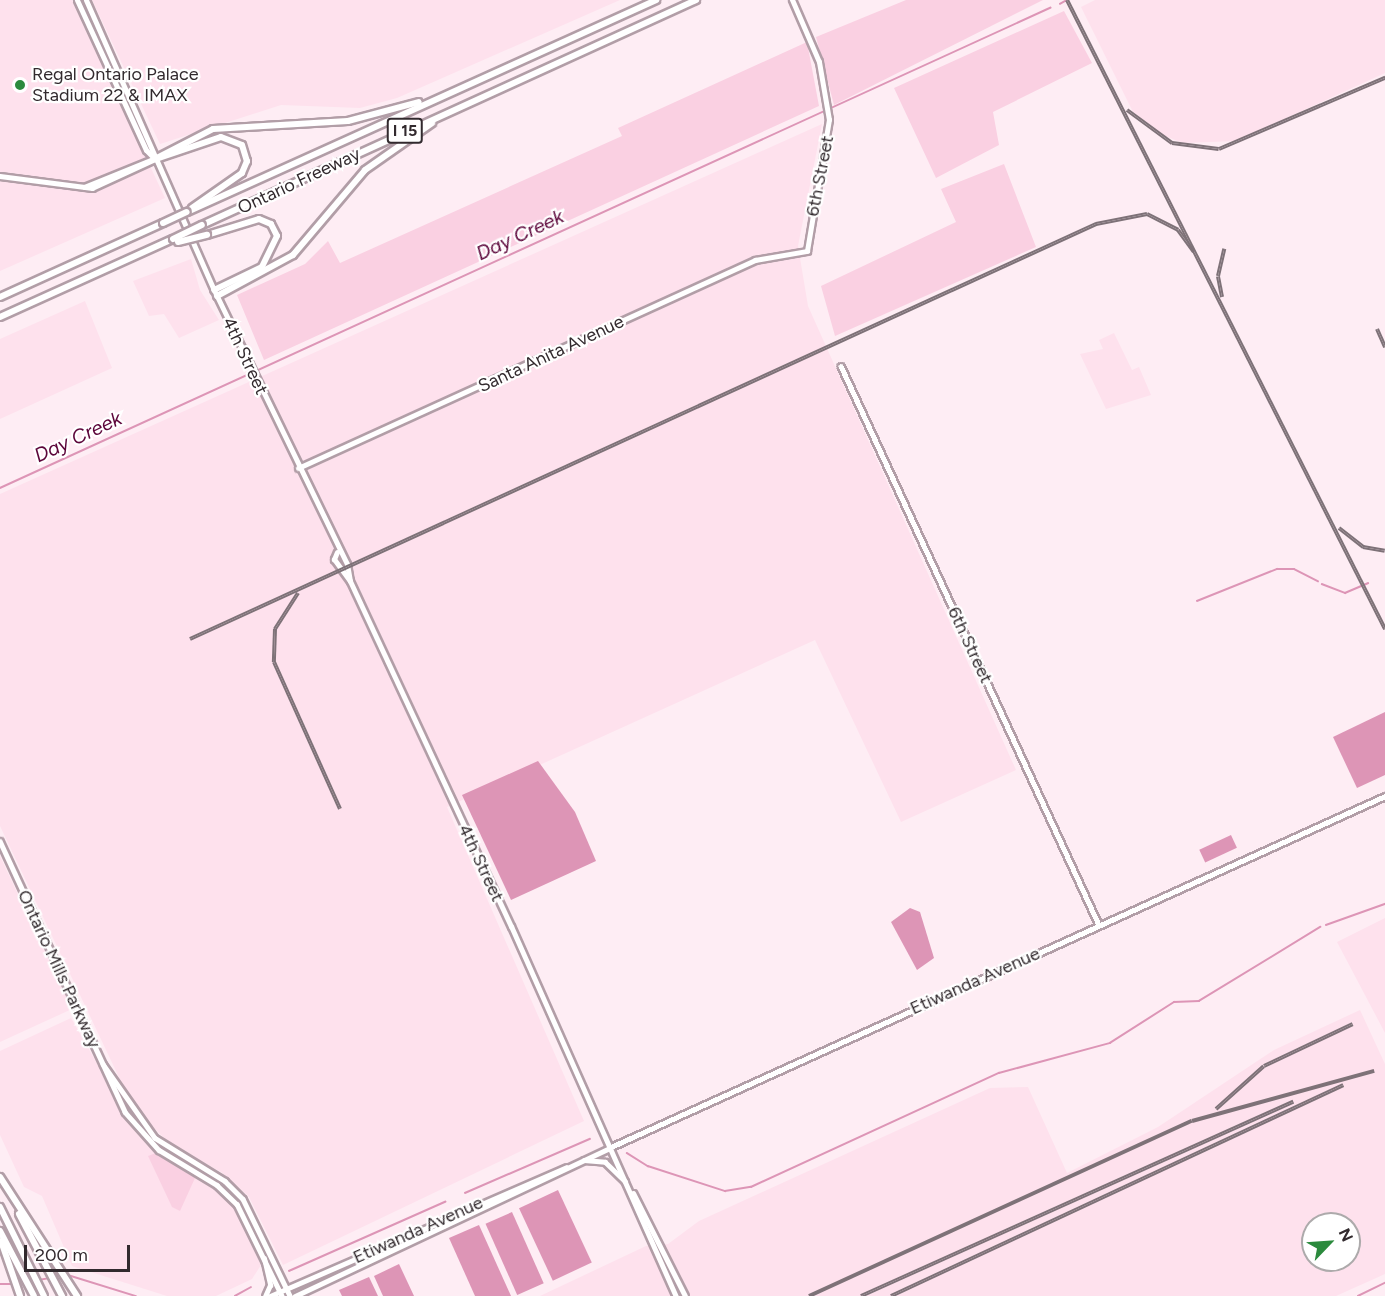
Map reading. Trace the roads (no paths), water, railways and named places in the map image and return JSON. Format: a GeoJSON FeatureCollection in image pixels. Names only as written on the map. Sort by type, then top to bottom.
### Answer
{"type":"FeatureCollection","features":[{"type":"Feature","properties":{"kind":"highway","name":"Ontario Freeway"},"geometry":{"type":"LineString","coordinates":[[0,297],[656,0]]}},
{"type":"Feature","properties":{"kind":"highway","name":"Ontario Freeway"},"geometry":{"type":"LineString","coordinates":[[2,316],[146,251],[175,241],[202,225],[696,0]]}},
{"type":"Feature","properties":{"kind":"highway"},"geometry":{"type":"LineString","coordinates":[[155,159],[213,129],[348,121],[443,95]]}},
{"type":"Feature","properties":{"kind":"highway"},"geometry":{"type":"LineString","coordinates":[[216,293],[293,255],[374,162],[450,111]]}},
{"type":"Feature","properties":{"kind":"highway"},"geometry":{"type":"LineString","coordinates":[[155,159],[221,137],[242,145],[247,156],[242,173],[195,207]]}},
{"type":"Feature","properties":{"kind":"highway"},"geometry":{"type":"LineString","coordinates":[[175,241],[207,235],[259,219],[271,224],[277,236],[262,267],[216,293]]}},
{"type":"Feature","properties":{"kind":"highway"},"geometry":{"type":"LineString","coordinates":[[0,292],[12,292]]}},
{"type":"Feature","properties":{"kind":"highway"},"geometry":{"type":"LineString","coordinates":[[0,1178],[77,1296]]}},
{"type":"Feature","properties":{"kind":"highway"},"geometry":{"type":"LineString","coordinates":[[0,1178],[64,1296]]}},
{"type":"Feature","properties":{"kind":"highway"},"geometry":{"type":"LineString","coordinates":[[0,1207],[44,1296]]}},
{"type":"Feature","properties":{"kind":"highway"},"geometry":{"type":"LineString","coordinates":[[0,1231],[34,1296]]}},
{"type":"Feature","properties":{"kind":"highway"},"geometry":{"type":"LineString","coordinates":[[0,1238],[20,1296]]}},
{"type":"Feature","properties":{"kind":"main road","name":"4th Street"},"geometry":{"type":"LineString","coordinates":[[78,0],[146,150],[155,159]]}},
{"type":"Feature","properties":{"kind":"main road","name":"4th Street"},"geometry":{"type":"LineString","coordinates":[[86,0],[154,145],[155,159],[337,552],[334,559],[350,581],[632,1192]]}},
{"type":"Feature","properties":{"kind":"main road","name":"6th Street"},"geometry":{"type":"LineString","coordinates":[[792,0],[819,62],[828,99],[829,120],[807,251]]}},
{"type":"Feature","properties":{"kind":"main road"},"geometry":{"type":"LineString","coordinates":[[0,176],[84,187],[105,185],[155,159]]}},
{"type":"Feature","properties":{"kind":"main road","name":"Santa Anita Avenue"},"geometry":{"type":"LineString","coordinates":[[298,468],[754,260],[807,251]]}},
{"type":"Feature","properties":{"kind":"main road","name":"6th Street"},"geometry":{"type":"LineString","coordinates":[[841,366],[1099,925]]}},
{"type":"Feature","properties":{"kind":"main road","name":"Etiwanda Avenue"},"geometry":{"type":"LineString","coordinates":[[270,1296],[281,1294],[287,1289],[611,1147],[1385,796]]}},
{"type":"Feature","properties":{"kind":"main road","name":"Ontario Mills Parkway"},"geometry":{"type":"LineString","coordinates":[[0,841],[119,1103],[141,1133],[164,1154],[224,1190],[248,1221],[281,1294]]}},
{"type":"Feature","properties":{"kind":"main road","name":"Ontario Mills Parkway"},"geometry":{"type":"LineString","coordinates":[[103,1064],[155,1138],[235,1190],[292,1296]]}},
{"type":"Feature","properties":{"kind":"main road"},"geometry":{"type":"LineString","coordinates":[[582,1160],[605,1162],[628,1184]]}},
{"type":"Feature","properties":{"kind":"main road","name":"Etiwanda Avenue"},"geometry":{"type":"LineString","coordinates":[[292,1296],[566,1167]]}},
{"type":"Feature","properties":{"kind":"main road"},"geometry":{"type":"LineString","coordinates":[[632,1192],[676,1296]]}},
{"type":"Feature","properties":{"kind":"main road"},"geometry":{"type":"LineString","coordinates":[[632,1192],[685,1296]]}},
{"type":"Feature","properties":{"kind":"main road"},"geometry":{"type":"LineString","coordinates":[[248,1221],[266,1244]]}},
{"type":"Feature","properties":{"kind":"main road"},"geometry":{"type":"LineString","coordinates":[[264,1258],[270,1285],[265,1296]]}},
{"type":"Feature","properties":{"kind":"main road"},"geometry":{"type":"LineString","coordinates":[[305,1296],[310,1289]]}},
{"type":"Feature","properties":{"kind":"waterway","name":"Day Creek"},"geometry":{"type":"LineString","coordinates":[[1060,4],[1067,0]]}},
{"type":"Feature","properties":{"kind":"waterway","name":"Day Creek"},"geometry":{"type":"LineString","coordinates":[[0,488],[1050,8]]}},
{"type":"Feature","properties":{"kind":"waterway"},"geometry":{"type":"LineString","coordinates":[[1197,601],[1277,569],[1294,569],[1318,581]]}},
{"type":"Feature","properties":{"kind":"waterway"},"geometry":{"type":"LineString","coordinates":[[1322,584],[1345,593],[1368,583]]}},
{"type":"Feature","properties":{"kind":"waterway"},"geometry":{"type":"LineString","coordinates":[[1326,925],[1385,904]]}},
{"type":"Feature","properties":{"kind":"waterway"},"geometry":{"type":"LineString","coordinates":[[627,1153],[648,1166],[725,1191],[751,1187],[999,1073],[1110,1043],[1174,1002],[1199,1001],[1320,927]]}},
{"type":"Feature","properties":{"kind":"waterway"},"geometry":{"type":"LineString","coordinates":[[465,1193],[590,1139]]}},
{"type":"Feature","properties":{"kind":"waterway"},"geometry":{"type":"LineString","coordinates":[[289,1271],[445,1202]]}},
{"type":"Feature","properties":{"kind":"waterway"},"geometry":{"type":"LineString","coordinates":[[68,1275],[136,1296]]}},
{"type":"Feature","properties":{"kind":"waterway"},"geometry":{"type":"LineString","coordinates":[[38,1280],[51,1278]]}},
{"type":"Feature","properties":{"kind":"waterway"},"geometry":{"type":"LineString","coordinates":[[1358,1296],[1385,1283]]}},
{"type":"Feature","properties":{"kind":"waterway"},"geometry":{"type":"LineString","coordinates":[[0,1284],[13,1284]]}},
{"type":"Feature","properties":{"kind":"waterway"},"geometry":{"type":"LineString","coordinates":[[235,1296],[251,1287]]}},
{"type":"Feature","properties":{"kind":"railway"},"geometry":{"type":"LineString","coordinates":[[1067,0],[1385,629]]}},
{"type":"Feature","properties":{"kind":"railway"},"geometry":{"type":"LineString","coordinates":[[1127,110],[1172,143],[1219,149],[1385,78]]}},
{"type":"Feature","properties":{"kind":"railway"},"geometry":{"type":"LineString","coordinates":[[190,639],[1096,224],[1147,214],[1178,230],[1194,252]]}},
{"type":"Feature","properties":{"kind":"railway"},"geometry":{"type":"LineString","coordinates":[[1222,297],[1218,276],[1224,249]]}},
{"type":"Feature","properties":{"kind":"railway"},"geometry":{"type":"LineString","coordinates":[[1377,329],[1385,347]]}},
{"type":"Feature","properties":{"kind":"railway"},"geometry":{"type":"LineString","coordinates":[[1339,528],[1363,547],[1385,551]]}},
{"type":"Feature","properties":{"kind":"railway"},"geometry":{"type":"LineString","coordinates":[[298,593],[275,629],[274,662],[340,809]]}},
{"type":"Feature","properties":{"kind":"railway"},"geometry":{"type":"LineString","coordinates":[[1216,1109],[1264,1066],[1353,1024]]}},
{"type":"Feature","properties":{"kind":"railway"},"geometry":{"type":"LineString","coordinates":[[809,1296],[1192,1121],[1374,1071]]}},
{"type":"Feature","properties":{"kind":"railway"},"geometry":{"type":"LineString","coordinates":[[891,1296],[1343,1085]]}},
{"type":"Feature","properties":{"kind":"railway"},"geometry":{"type":"LineString","coordinates":[[861,1296],[1293,1102]]}},
{"type":"Feature","properties":{"kind":"place","name":"Regal Ontario Palace Stadium 22 & IMAX"},"geometry":{"type":"Point","coordinates":[20,85]}}]}
